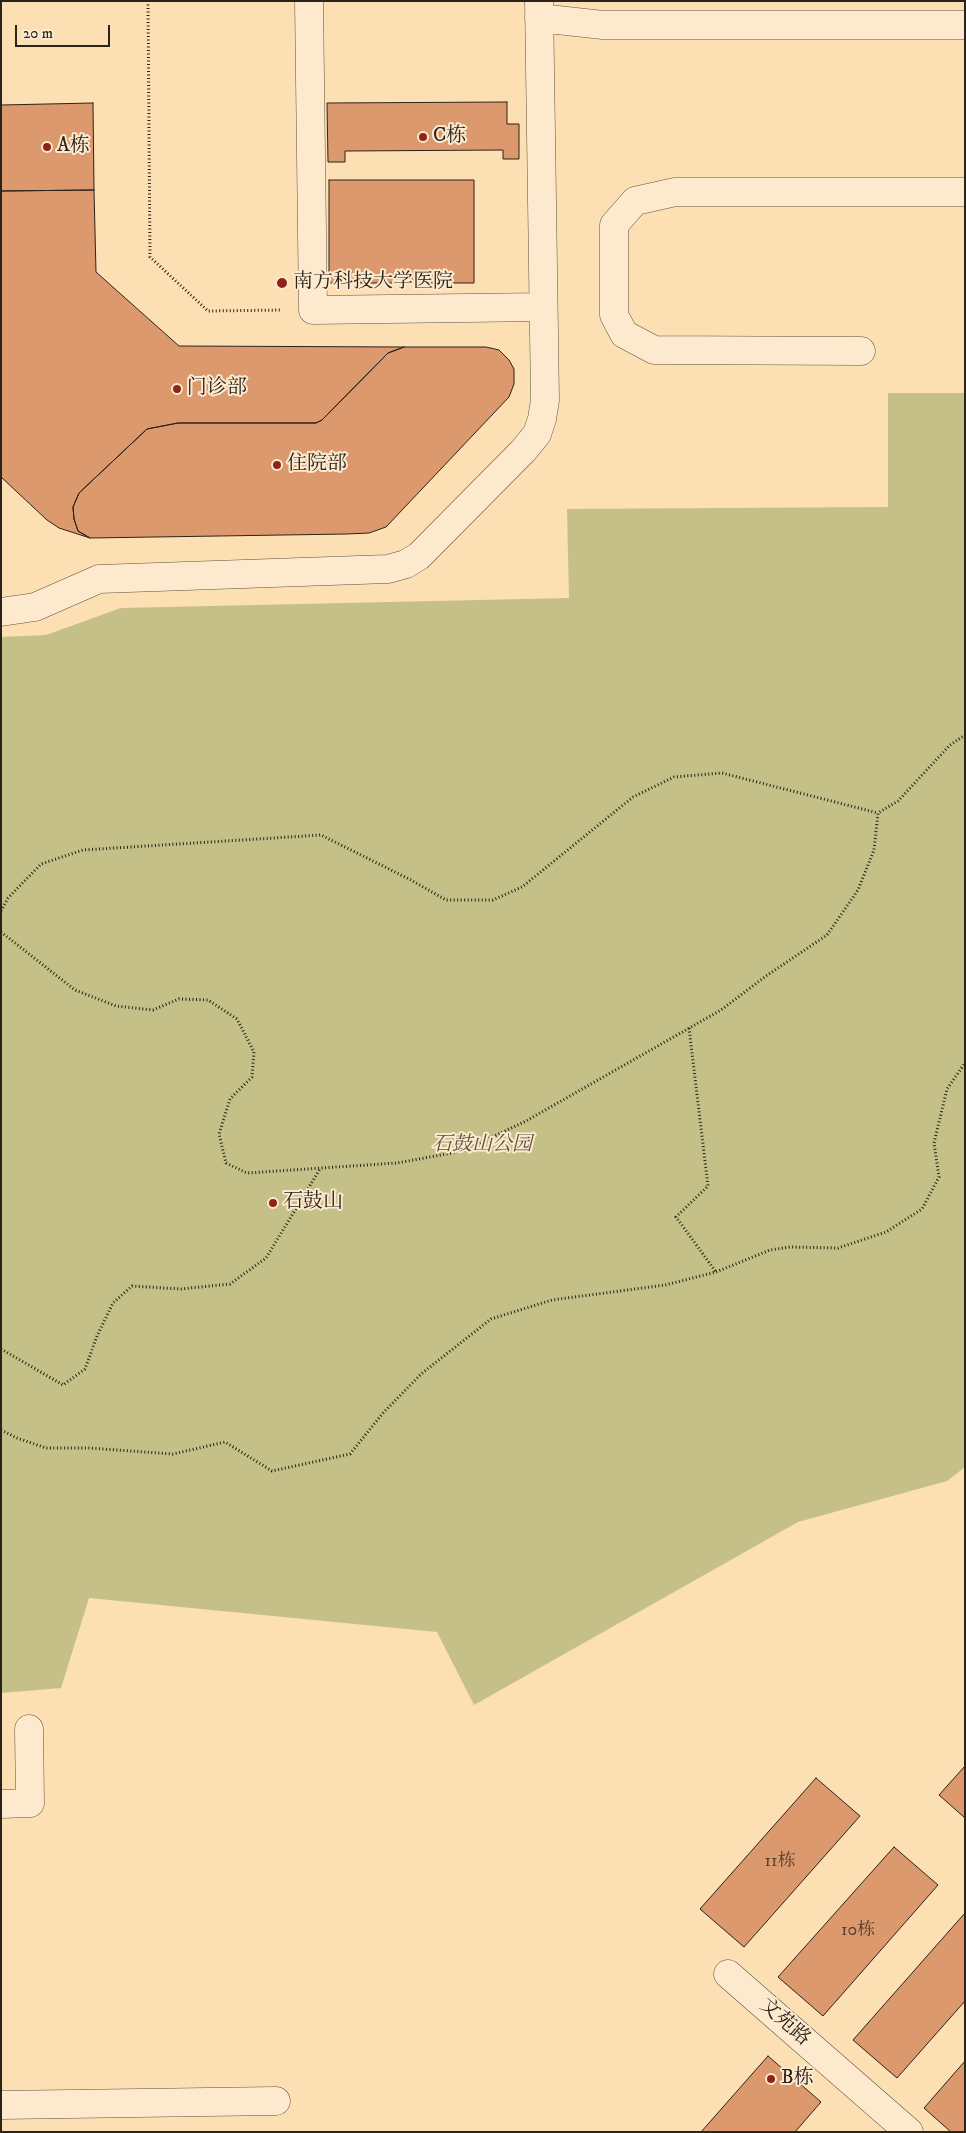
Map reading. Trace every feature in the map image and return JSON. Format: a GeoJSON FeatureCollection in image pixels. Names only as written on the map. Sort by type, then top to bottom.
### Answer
{"type":"FeatureCollection","features":[{"type":"Feature","properties":{"kind":"street"},"geometry":{"type":"LineString","coordinates":[[309,1],[313,310],[544,307]]}},
{"type":"Feature","properties":{"kind":"street"},"geometry":{"type":"LineString","coordinates":[[1,612],[35,607],[99,579],[388,569],[406,564],[419,556],[523,451],[537,434],[545,400],[539,10],[603,25],[965,25]]}},
{"type":"Feature","properties":{"kind":"street"},"geometry":{"type":"LineString","coordinates":[[861,351],[654,350],[624,334],[614,315],[614,225],[635,201],[675,192],[965,192]]}},
{"type":"Feature","properties":{"kind":"street"},"geometry":{"type":"LineString","coordinates":[[1,1804],[30,1803],[29,1729]]}},
{"type":"Feature","properties":{"kind":"street","name":"文苑路"},"geometry":{"type":"LineString","coordinates":[[728,1974],[909,2132]]}},
{"type":"Feature","properties":{"kind":"street"},"geometry":{"type":"LineString","coordinates":[[1,2105],[276,2101]]}},
{"type":"Feature","properties":{"kind":"path"},"geometry":{"type":"LineString","coordinates":[[148,1],[150,258],[208,311],[313,310]]}},
{"type":"Feature","properties":{"kind":"path"},"geometry":{"type":"LineString","coordinates":[[1,911],[8,898],[41,864],[83,850],[321,835],[411,880],[446,900],[493,900],[522,887],[633,797],[674,777],[722,773],[878,813],[898,802],[950,745],[965,735]]}},
{"type":"Feature","properties":{"kind":"path"},"geometry":{"type":"LineString","coordinates":[[1,932],[75,990],[116,1006],[153,1010],[179,999],[208,1000],[237,1019],[254,1052],[252,1077],[230,1099],[219,1134],[226,1163],[247,1174],[396,1163],[463,1151],[526,1121],[721,1010],[766,976],[826,935],[858,890],[874,850],[878,813]]}},
{"type":"Feature","properties":{"kind":"path"},"geometry":{"type":"LineString","coordinates":[[689,1028],[708,1186],[676,1217],[716,1272]]}},
{"type":"Feature","properties":{"kind":"path"},"geometry":{"type":"LineString","coordinates":[[1,1430],[46,1448],[89,1448],[173,1454],[224,1442],[272,1471],[350,1454],[383,1413],[421,1374],[491,1319],[552,1300],[665,1285],[716,1272],[770,1250],[790,1247],[838,1248],[886,1232],[922,1209],[938,1177],[934,1143],[947,1089],[965,1063]]}},
{"type":"Feature","properties":{"kind":"path"},"geometry":{"type":"LineString","coordinates":[[1,1349],[63,1385],[86,1369],[97,1336],[114,1303],[132,1286],[181,1289],[230,1284],[266,1258],[320,1169]]}},
{"type":"Feature","properties":{"kind":"green space","name":"石鼓山公园"},"geometry":{"type":"Polygon","coordinates":[[[888,393],[965,393],[965,1467],[947,1481],[798,1522],[474,1705],[437,1632],[89,1598],[61,1688],[1,1693],[1,637],[46,635],[121,608],[569,598],[567,509],[888,507],[888,393]]]}},
{"type":"Feature","properties":{"kind":"building","name":"C栋"},"geometry":{"type":"Polygon","coordinates":[[[507,102],[507,124],[519,124],[519,159],[503,159],[503,150],[345,151],[345,162],[328,162],[327,103],[507,102]]]}},
{"type":"Feature","properties":{"kind":"building","name":"A栋"},"geometry":{"type":"Polygon","coordinates":[[[93,103],[94,190],[1,191],[1,105],[93,103]]]}},
{"type":"Feature","properties":{"kind":"building"},"geometry":{"type":"Polygon","coordinates":[[[329,180],[474,180],[474,283],[329,283],[329,180]]]}},
{"type":"Feature","properties":{"kind":"building","name":"门诊部"},"geometry":{"type":"Polygon","coordinates":[[[94,190],[96,272],[179,346],[404,347],[388,353],[322,420],[316,423],[178,423],[147,429],[79,493],[73,507],[74,519],[78,531],[90,538],[59,528],[47,520],[1,477],[1,191],[94,190]]]}},
{"type":"Feature","properties":{"kind":"building","name":"住院部"},"geometry":{"type":"Polygon","coordinates":[[[404,347],[486,347],[499,350],[509,360],[514,369],[514,384],[509,397],[386,527],[369,533],[347,534],[90,538],[78,531],[73,507],[79,493],[147,429],[178,423],[316,423],[322,420],[388,353],[404,347]]]}},
{"type":"Feature","properties":{"kind":"building"},"geometry":{"type":"Polygon","coordinates":[[[965,1766],[965,1818],[939,1795],[965,1766]]]}},
{"type":"Feature","properties":{"kind":"building"},"geometry":{"type":"Polygon","coordinates":[[[816,1778],[860,1816],[744,1947],[700,1909],[816,1778]]]}},
{"type":"Feature","properties":{"kind":"building"},"geometry":{"type":"Polygon","coordinates":[[[894,1847],[938,1885],[823,2016],[778,1977],[894,1847]]]}},
{"type":"Feature","properties":{"kind":"building"},"geometry":{"type":"Polygon","coordinates":[[[965,1913],[965,2001],[897,2078],[853,2040],[965,1913]]]}},
{"type":"Feature","properties":{"kind":"building","name":"B栋"},"geometry":{"type":"Polygon","coordinates":[[[768,2056],[821,2102],[795,2132],[701,2132],[768,2056]]]}},
{"type":"Feature","properties":{"kind":"building"},"geometry":{"type":"Polygon","coordinates":[[[965,2061],[965,2132],[951,2132],[924,2108],[965,2061]]]}},
{"type":"Feature","properties":{"kind":"place","name":"C栋"},"geometry":{"type":"Point","coordinates":[423,137]}},
{"type":"Feature","properties":{"kind":"place","name":"A栋"},"geometry":{"type":"Point","coordinates":[47,147]}},
{"type":"Feature","properties":{"kind":"place","name":"南方科技大学医院"},"geometry":{"type":"Point","coordinates":[282,283]}},
{"type":"Feature","properties":{"kind":"place","name":"门诊部"},"geometry":{"type":"Point","coordinates":[177,389]}},
{"type":"Feature","properties":{"kind":"place","name":"住院部"},"geometry":{"type":"Point","coordinates":[277,465]}},
{"type":"Feature","properties":{"kind":"place","name":"石鼓山"},"geometry":{"type":"Point","coordinates":[273,1203]}},
{"type":"Feature","properties":{"kind":"place","name":"B栋"},"geometry":{"type":"Point","coordinates":[771,2079]}}]}
